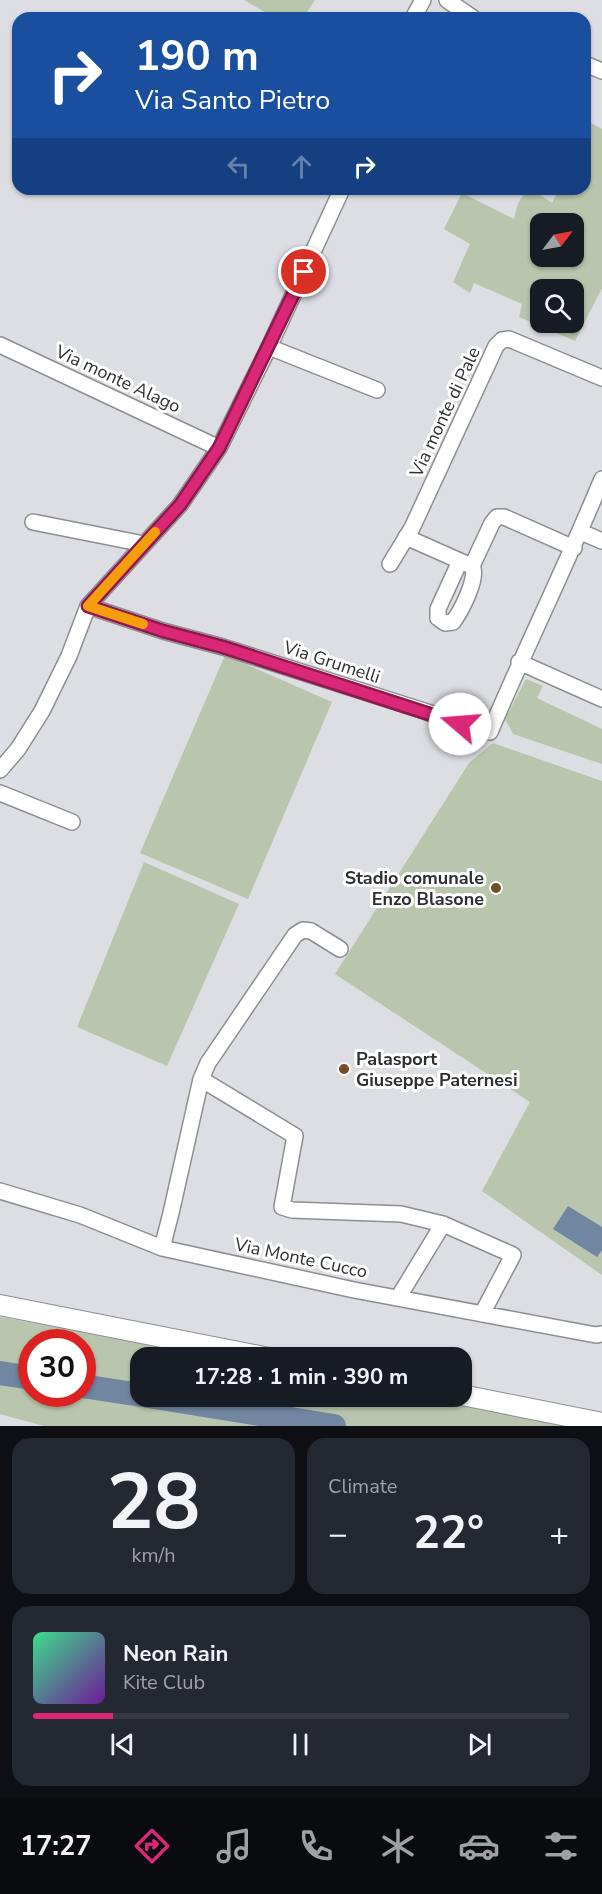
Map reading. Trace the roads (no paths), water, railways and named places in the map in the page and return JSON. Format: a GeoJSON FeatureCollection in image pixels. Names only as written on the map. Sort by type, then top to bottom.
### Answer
{"type":"FeatureCollection","features":[{"type":"Feature","properties":{"kind":"street"},"geometry":{"type":"LineString","coordinates":[[447,0],[464,12]]}},
{"type":"Feature","properties":{"kind":"street"},"geometry":{"type":"LineString","coordinates":[[0,770],[18,749],[42,711],[69,656],[88,606],[180,505],[219,448],[269,347],[339,195]]}},
{"type":"Feature","properties":{"kind":"street","name":"Via monte di Pale"},"geometry":{"type":"LineString","coordinates":[[390,564],[412,528],[496,346],[502,340],[509,339],[602,378]]}},
{"type":"Feature","properties":{"kind":"street","name":"Via monte Alago"},"geometry":{"type":"LineString","coordinates":[[0,345],[219,448]]}},
{"type":"Feature","properties":{"kind":"street"},"geometry":{"type":"LineString","coordinates":[[269,347],[377,390]]}},
{"type":"Feature","properties":{"kind":"street","name":"Via Grumelli"},"geometry":{"type":"LineString","coordinates":[[88,606],[490,732],[519,662],[574,548],[602,479]]}},
{"type":"Feature","properties":{"kind":"street"},"geometry":{"type":"LineString","coordinates":[[406,537],[466,563],[492,523],[497,517],[504,517],[574,548]]}},
{"type":"Feature","properties":{"kind":"street"},"geometry":{"type":"LineString","coordinates":[[33,522],[144,544]]}},
{"type":"Feature","properties":{"kind":"street"},"geometry":{"type":"LineString","coordinates":[[580,532],[602,541]]}},
{"type":"Feature","properties":{"kind":"street"},"geometry":{"type":"LineString","coordinates":[[519,662],[602,699]]}},
{"type":"Feature","properties":{"kind":"street"},"geometry":{"type":"LineString","coordinates":[[0,793],[72,822]]}},
{"type":"Feature","properties":{"kind":"street"},"geometry":{"type":"LineString","coordinates":[[162,1248],[201,1079],[208,1063],[295,935],[303,930],[311,931],[340,949]]}},
{"type":"Feature","properties":{"kind":"street"},"geometry":{"type":"LineString","coordinates":[[201,1079],[295,1136],[282,1207],[292,1210],[402,1214],[443,1224],[513,1255],[482,1314]]}},
{"type":"Feature","properties":{"kind":"street","name":"Via Monte Cucco"},"geometry":{"type":"LineString","coordinates":[[0,1191],[80,1215],[162,1248],[398,1298],[596,1335],[602,1334]]}},
{"type":"Feature","properties":{"kind":"street"},"geometry":{"type":"LineString","coordinates":[[398,1298],[443,1224]]}},
{"type":"Feature","properties":{"kind":"street"},"geometry":{"type":"LineString","coordinates":[[0,1305],[213,1347]]}},
{"type":"Feature","properties":{"kind":"street"},"geometry":{"type":"LineString","coordinates":[[472,1397],[602,1423]]}},
{"type":"Feature","properties":{"kind":"water"},"geometry":{"type":"Polygon","coordinates":[[[568,1206],[602,1227],[602,1250],[597,1257],[553,1229],[568,1206]]]}},
{"type":"Feature","properties":{"kind":"waterway"},"geometry":{"type":"LineString","coordinates":[[0,1373],[18,1376]]}},
{"type":"Feature","properties":{"kind":"waterway"},"geometry":{"type":"LineString","coordinates":[[96,1388],[130,1393]]}},
{"type":"Feature","properties":{"kind":"waterway"},"geometry":{"type":"LineString","coordinates":[[216,1407],[334,1426]]}},
{"type":"Feature","properties":{"kind":"place","name":"Stadio comunale Enzo Blasone"},"geometry":{"type":"Point","coordinates":[496,888]}},
{"type":"Feature","properties":{"kind":"place","name":"Palasport Giuseppe Paternesi"},"geometry":{"type":"Point","coordinates":[344,1069]}}]}
